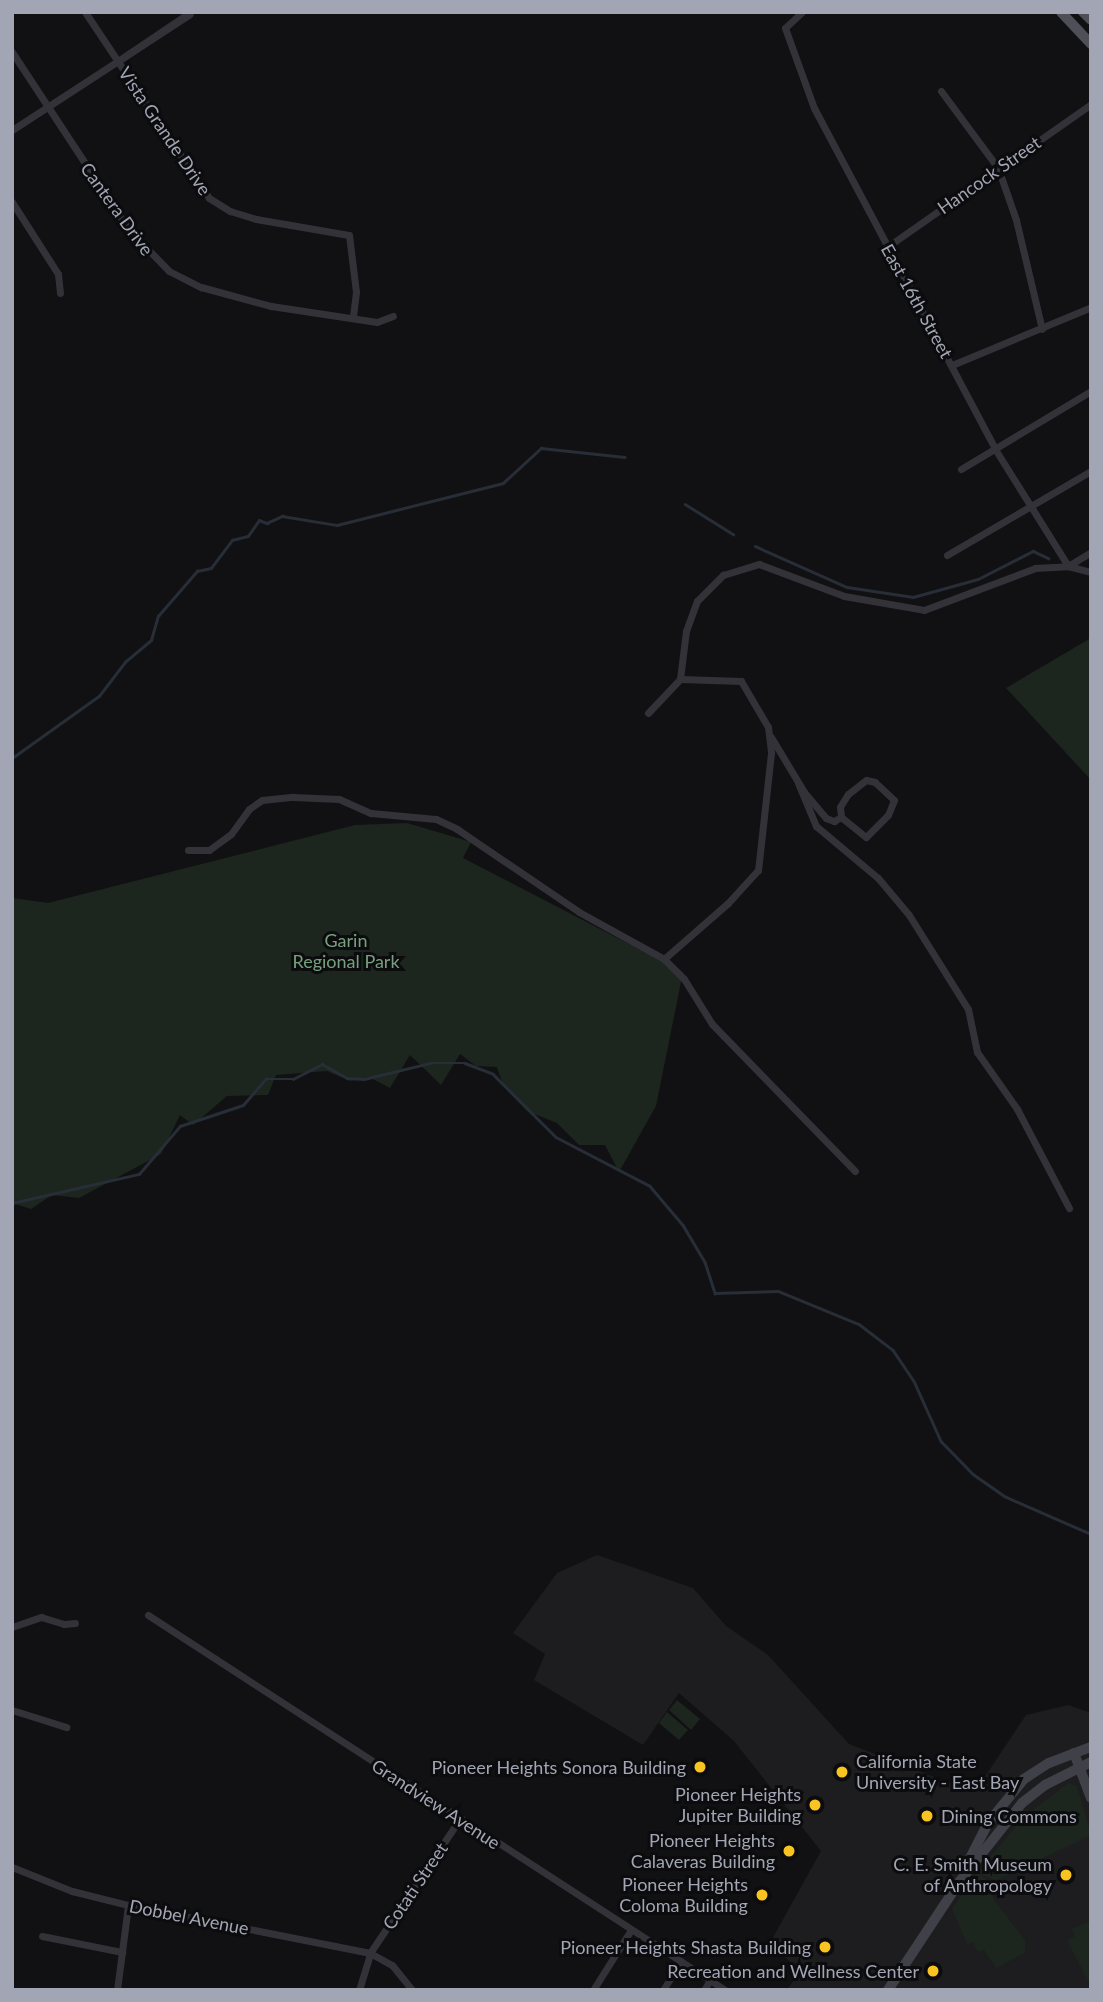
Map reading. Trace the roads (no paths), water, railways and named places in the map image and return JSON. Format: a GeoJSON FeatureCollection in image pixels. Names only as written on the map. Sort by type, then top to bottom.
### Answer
{"type":"FeatureCollection","features":[{"type":"Feature","properties":{"kind":"main road"},"geometry":{"type":"LineString","coordinates":[[1061,12],[1091,44]]}},
{"type":"Feature","properties":{"kind":"main road"},"geometry":{"type":"LineString","coordinates":[[1083,12],[1091,20]]}},
{"type":"Feature","properties":{"kind":"street","name":"Vista Grande Drive"},"geometry":{"type":"LineString","coordinates":[[85,12],[121,59],[198,186],[219,206],[257,219],[349,235],[356,292],[353,318]]}},
{"type":"Feature","properties":{"kind":"street","name":"East 16th Street"},"geometry":{"type":"LineString","coordinates":[[802,12],[785,28],[814,108],[995,449],[1068,566]]}},
{"type":"Feature","properties":{"kind":"street"},"geometry":{"type":"LineString","coordinates":[[12,130],[192,13]]}},
{"type":"Feature","properties":{"kind":"street","name":"Cantera Drive"},"geometry":{"type":"LineString","coordinates":[[12,52],[129,230],[169,271],[201,288],[253,302],[377,322],[393,316]]}},
{"type":"Feature","properties":{"kind":"street"},"geometry":{"type":"LineString","coordinates":[[941,91],[998,168],[1016,220],[1042,329]]}},
{"type":"Feature","properties":{"kind":"street","name":"Hancock Street"},"geometry":{"type":"LineString","coordinates":[[887,247],[1091,104]]}},
{"type":"Feature","properties":{"kind":"street"},"geometry":{"type":"LineString","coordinates":[[12,202],[58,274],[60,293]]}},
{"type":"Feature","properties":{"kind":"street"},"geometry":{"type":"LineString","coordinates":[[952,365],[1091,307]]}},
{"type":"Feature","properties":{"kind":"street"},"geometry":{"type":"LineString","coordinates":[[961,469],[1091,391]]}},
{"type":"Feature","properties":{"kind":"street"},"geometry":{"type":"LineString","coordinates":[[947,555],[1091,471]]}},
{"type":"Feature","properties":{"kind":"street"},"geometry":{"type":"LineString","coordinates":[[1068,566],[1091,552]]}},
{"type":"Feature","properties":{"kind":"street"},"geometry":{"type":"LineString","coordinates":[[648,713],[680,679],[686,631],[697,601],[723,575],[760,564],[844,596],[924,610],[1035,568],[1068,566],[1091,572]]}},
{"type":"Feature","properties":{"kind":"street"},"geometry":{"type":"LineString","coordinates":[[680,679],[741,681],[756,701],[769,733],[798,783],[817,826],[878,878],[909,915],[968,1009],[977,1052],[1017,1109],[1069,1208]]}},
{"type":"Feature","properties":{"kind":"street"},"geometry":{"type":"LineString","coordinates":[[664,958],[728,903],[758,870],[765,838],[769,733]]}},
{"type":"Feature","properties":{"kind":"street"},"geometry":{"type":"LineString","coordinates":[[866,780],[876,782],[894,800],[888,815],[866,837],[841,817],[840,807],[848,794],[866,780]]}},
{"type":"Feature","properties":{"kind":"street"},"geometry":{"type":"LineString","coordinates":[[798,783],[821,814],[834,821],[841,817]]}},
{"type":"Feature","properties":{"kind":"street"},"geometry":{"type":"LineString","coordinates":[[188,850],[209,850],[232,834],[249,809],[262,800],[325,798],[371,813],[436,819],[579,912],[664,958],[684,979],[712,1024],[855,1171]]}},
{"type":"Feature","properties":{"kind":"street","name":"Grandview Avenue"},"geometry":{"type":"LineString","coordinates":[[148,1615],[459,1820],[726,1990]]}},
{"type":"Feature","properties":{"kind":"street"},"geometry":{"type":"LineString","coordinates":[[12,1627],[41,1617],[75,1623]]}},
{"type":"Feature","properties":{"kind":"street"},"geometry":{"type":"LineString","coordinates":[[12,1710],[66,1727]]}},
{"type":"Feature","properties":{"kind":"street"},"geometry":{"type":"LineString","coordinates":[[960,1881],[988,1823],[1024,1779],[1091,1747]]}},
{"type":"Feature","properties":{"kind":"street"},"geometry":{"type":"LineString","coordinates":[[1074,1753],[1091,1798]]}},
{"type":"Feature","properties":{"kind":"street"},"geometry":{"type":"LineString","coordinates":[[888,1990],[960,1881],[1023,1803],[1091,1762]]}},
{"type":"Feature","properties":{"kind":"street","name":"Cotati Street"},"geometry":{"type":"LineString","coordinates":[[359,1990],[370,1953],[459,1820]]}},
{"type":"Feature","properties":{"kind":"street","name":"Dobbel Avenue"},"geometry":{"type":"LineString","coordinates":[[12,1867],[72,1891],[128,1905],[370,1953]]}},
{"type":"Feature","properties":{"kind":"street"},"geometry":{"type":"LineString","coordinates":[[117,1990],[128,1905]]}},
{"type":"Feature","properties":{"kind":"street"},"geometry":{"type":"LineString","coordinates":[[593,1990],[631,1930]]}},
{"type":"Feature","properties":{"kind":"street"},"geometry":{"type":"LineString","coordinates":[[42,1936],[121,1952]]}},
{"type":"Feature","properties":{"kind":"street"},"geometry":{"type":"LineString","coordinates":[[370,1953],[391,1965],[412,1990]]}},
{"type":"Feature","properties":{"kind":"street"},"geometry":{"type":"LineString","coordinates":[[663,1990],[681,1961]]}},
{"type":"Feature","properties":{"kind":"street"},"geometry":{"type":"LineString","coordinates":[[704,1990],[710,1980]]}},
{"type":"Feature","properties":{"kind":"waterway"},"geometry":{"type":"LineString","coordinates":[[12,758],[99,696],[125,662],[151,640],[158,616],[197,571],[211,568],[232,540],[248,536],[259,520],[267,523],[282,516],[337,525],[503,483],[541,448],[625,457]]}},
{"type":"Feature","properties":{"kind":"waterway"},"geometry":{"type":"LineString","coordinates":[[685,504],[733,534]]}},
{"type":"Feature","properties":{"kind":"waterway"},"geometry":{"type":"LineString","coordinates":[[755,546],[847,587],[913,597],[978,579],[1033,551],[1048,558]]}},
{"type":"Feature","properties":{"kind":"waterway"},"geometry":{"type":"LineString","coordinates":[[12,1203],[139,1174],[180,1126],[243,1105],[266,1079],[293,1079],[322,1064],[347,1078],[364,1079],[430,1063],[465,1063],[493,1074],[556,1137],[650,1186],[683,1225],[705,1262],[715,1293],[778,1291],[859,1324],[893,1350],[914,1381],[941,1441],[973,1474],[1004,1496],[1091,1534]]}},
{"type":"Feature","properties":{"kind":"place","name":"Pioneer Heights Sonora Building"},"geometry":{"type":"Point","coordinates":[700,1767]}},
{"type":"Feature","properties":{"kind":"place","name":"California State University - East Bay"},"geometry":{"type":"Point","coordinates":[842,1772]}},
{"type":"Feature","properties":{"kind":"place","name":"Pioneer Heights Jupiter Building"},"geometry":{"type":"Point","coordinates":[815,1805]}},
{"type":"Feature","properties":{"kind":"place","name":"Dining Commons"},"geometry":{"type":"Point","coordinates":[927,1816]}},
{"type":"Feature","properties":{"kind":"place","name":"Pioneer Heights Calaveras Building"},"geometry":{"type":"Point","coordinates":[789,1851]}},
{"type":"Feature","properties":{"kind":"place","name":"C. E. Smith Museum of Anthropology"},"geometry":{"type":"Point","coordinates":[1066,1875]}},
{"type":"Feature","properties":{"kind":"place","name":"Pioneer Heights Coloma Building"},"geometry":{"type":"Point","coordinates":[762,1895]}},
{"type":"Feature","properties":{"kind":"place","name":"Pioneer Heights Shasta Building"},"geometry":{"type":"Point","coordinates":[825,1947]}},
{"type":"Feature","properties":{"kind":"place","name":"Recreation and Wellness Center"},"geometry":{"type":"Point","coordinates":[933,1971]}},
{"type":"Feature","properties":{"kind":"park label","name":"Garin Regional Park"},"geometry":{"type":"Point","coordinates":[346,951]}}]}
